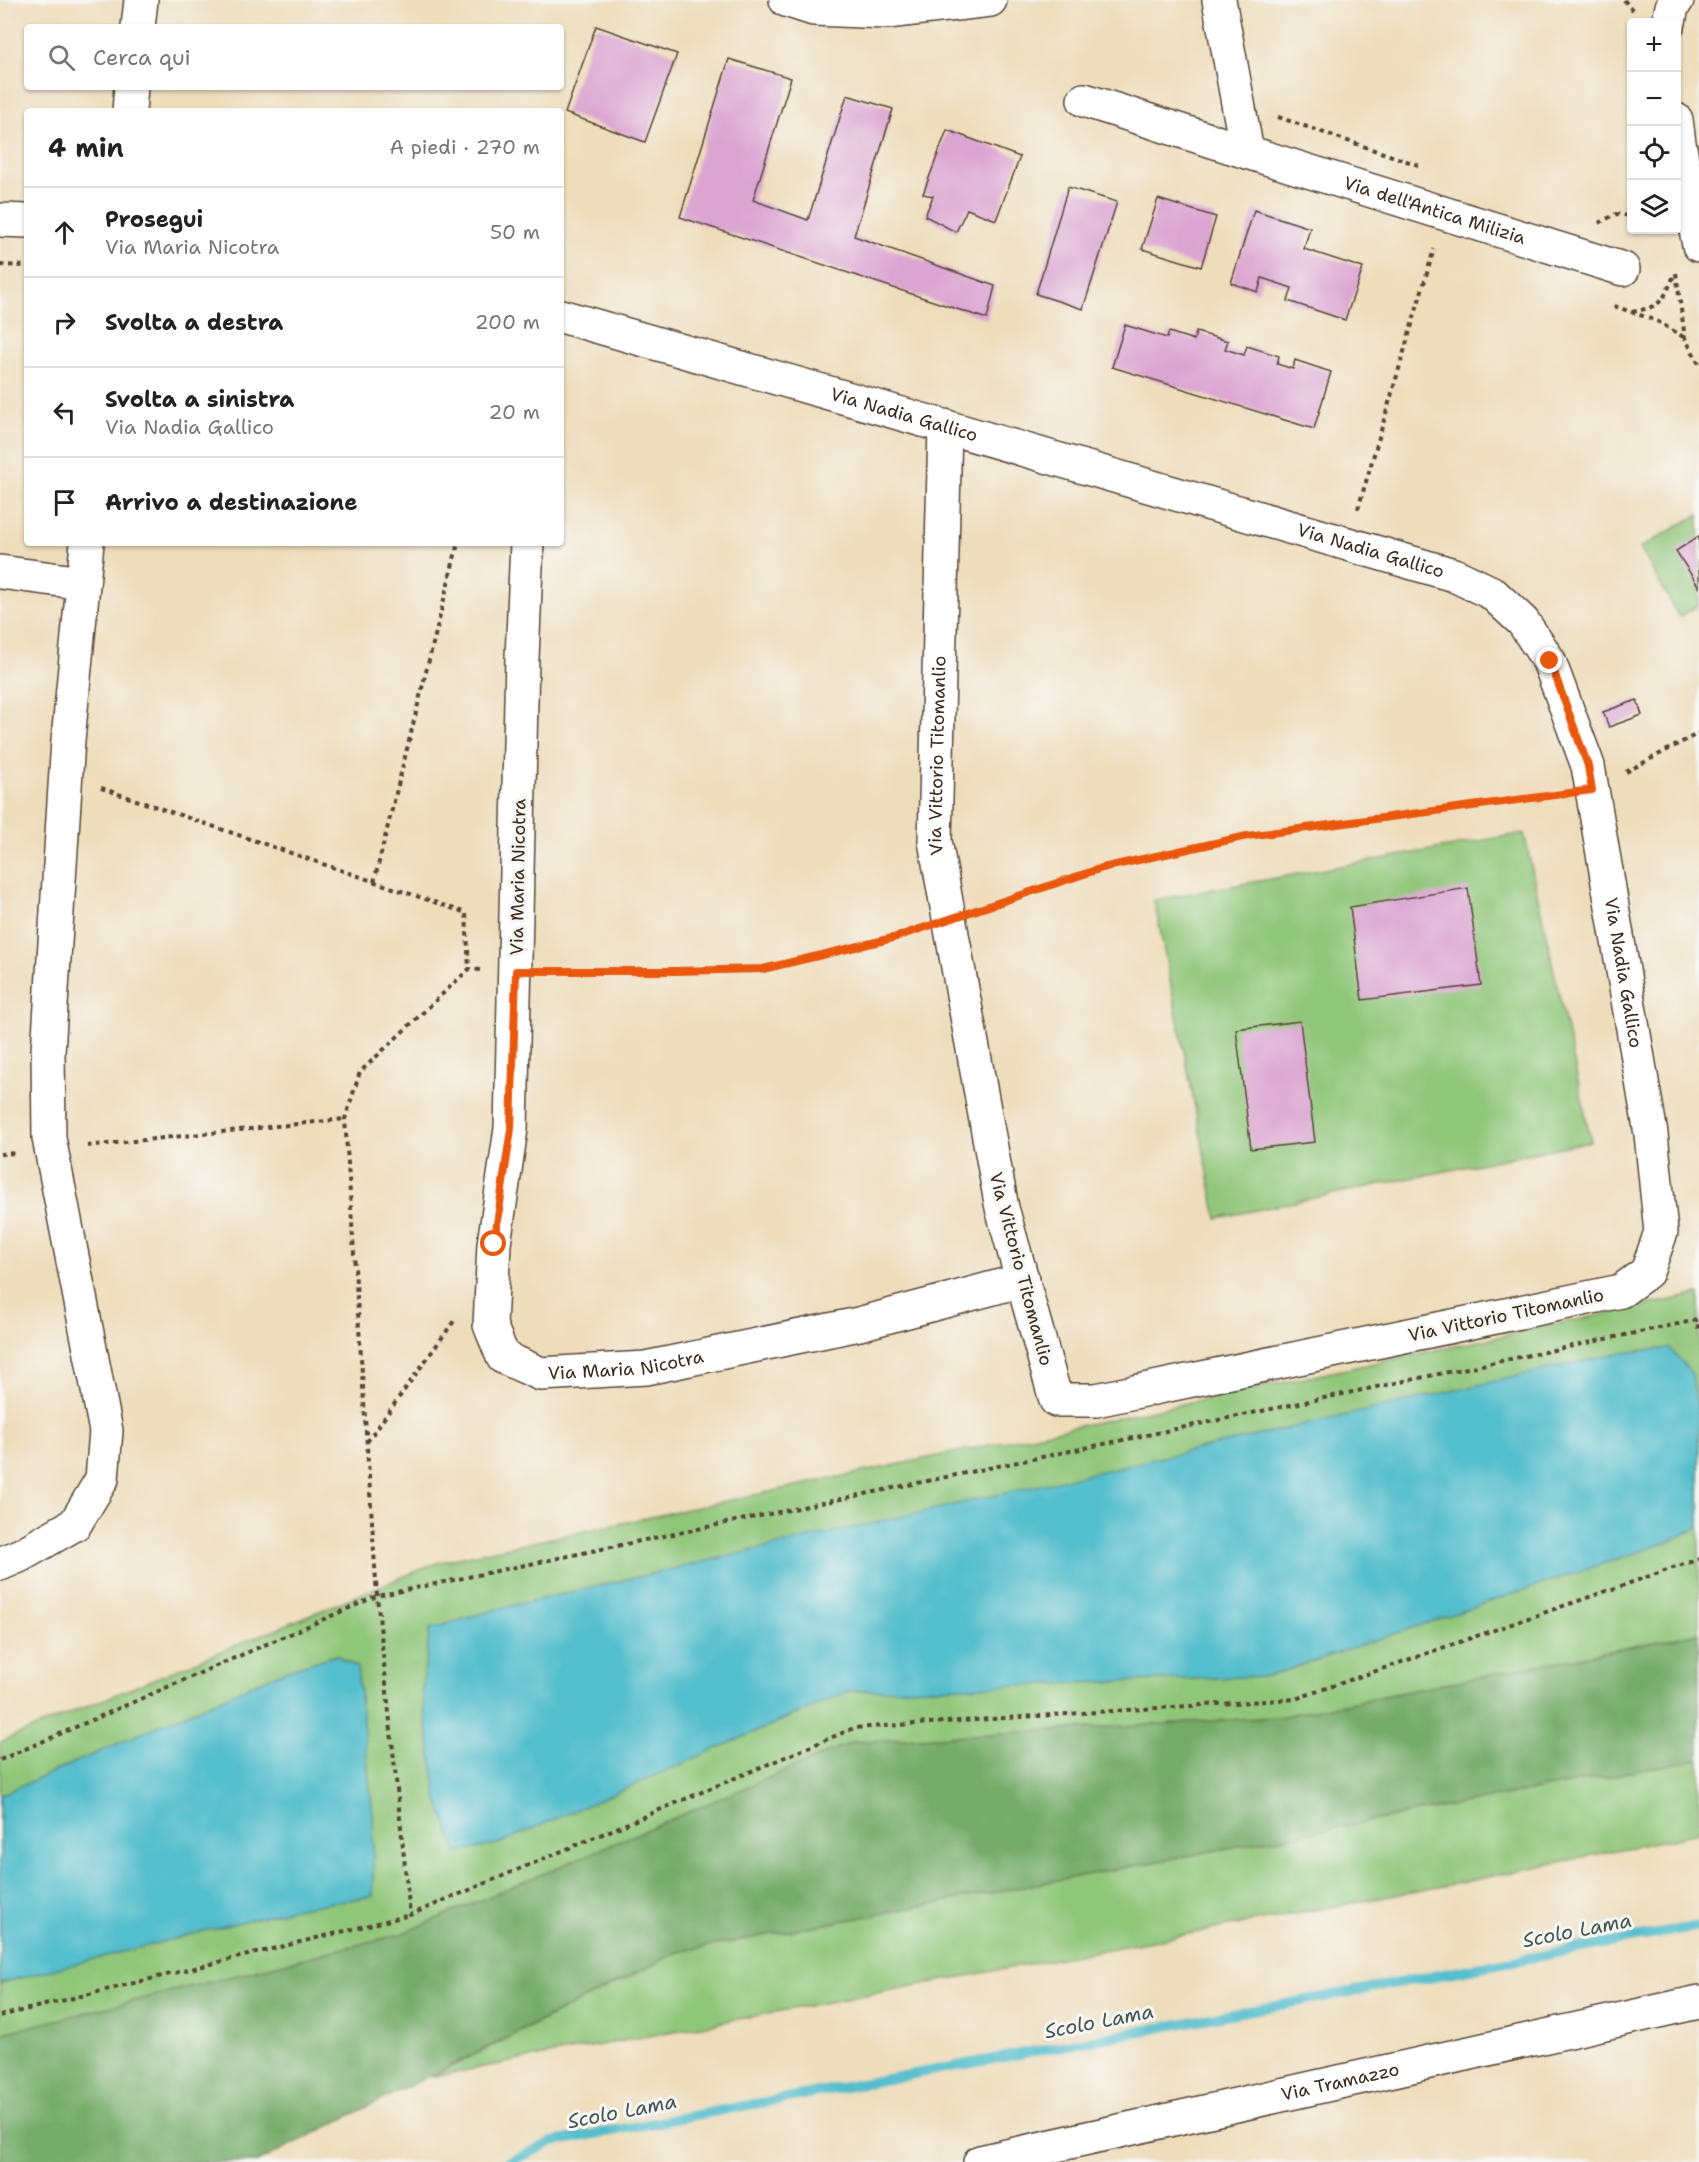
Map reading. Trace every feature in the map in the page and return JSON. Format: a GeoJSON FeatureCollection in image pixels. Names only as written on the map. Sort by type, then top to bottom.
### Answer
{"type":"FeatureCollection","features":[{"type":"Feature","properties":{"kind":"street"},"geometry":{"type":"LineString","coordinates":[[138,24],[141,0]]}},
{"type":"Feature","properties":{"kind":"street"},"geometry":{"type":"LineString","coordinates":[[786,0],[814,9],[887,12],[990,0]]}},
{"type":"Feature","properties":{"kind":"street"},"geometry":{"type":"LineString","coordinates":[[1219,0],[1247,152]]}},
{"type":"Feature","properties":{"kind":"street"},"geometry":{"type":"LineString","coordinates":[[1657,0],[1665,18]]}},
{"type":"Feature","properties":{"kind":"street"},"geometry":{"type":"LineString","coordinates":[[1668,18],[1677,0]]}},
{"type":"Feature","properties":{"kind":"street"},"geometry":{"type":"LineString","coordinates":[[129,108],[131,90]]}},
{"type":"Feature","properties":{"kind":"street","name":"Via dell'Antica Milizia"},"geometry":{"type":"LineString","coordinates":[[1084,100],[1623,269]]}},
{"type":"Feature","properties":{"kind":"street"},"geometry":{"type":"LineString","coordinates":[[1678,126],[1699,244]]}},
{"type":"Feature","properties":{"kind":"street"},"geometry":{"type":"LineString","coordinates":[[0,220],[24,221]]}},
{"type":"Feature","properties":{"kind":"street","name":"Via Nadia Gallico"},"geometry":{"type":"LineString","coordinates":[[564,317],[1454,575],[1492,592],[1523,622],[1550,661],[1588,766],[1651,1134],[1661,1232],[1647,1272]]}},
{"type":"Feature","properties":{"kind":"street","name":"Via Vittorio Titomanlio"},"geometry":{"type":"LineString","coordinates":[[945,426],[935,841],[1002,1208],[1056,1400],[1096,1400],[1621,1291],[1647,1272]]}},
{"type":"Feature","properties":{"kind":"street"},"geometry":{"type":"LineString","coordinates":[[0,1564],[21,1555],[75,1524],[102,1479],[106,1431],[49,1138],[48,1052],[66,776],[87,546]]}},
{"type":"Feature","properties":{"kind":"street","name":"Via Maria Nicotra"},"geometry":{"type":"LineString","coordinates":[[528,546],[522,658],[511,1129],[494,1244],[490,1325],[502,1358],[541,1374],[646,1368],[859,1324],[1023,1280]]}},
{"type":"Feature","properties":{"kind":"street"},"geometry":{"type":"LineString","coordinates":[[0,572],[83,583]]}},
{"type":"Feature","properties":{"kind":"street","name":"Via Tramazzo"},"geometry":{"type":"LineString","coordinates":[[980,2162],[1699,2002]]}},
{"type":"Feature","properties":{"kind":"path"},"geometry":{"type":"LineString","coordinates":[[1270,114],[1427,167]]}},
{"type":"Feature","properties":{"kind":"path"},"geometry":{"type":"LineString","coordinates":[[1595,224],[1616,214],[1627,215]]}},
{"type":"Feature","properties":{"kind":"path"},"geometry":{"type":"LineString","coordinates":[[1348,544],[1435,248]]}},
{"type":"Feature","properties":{"kind":"path"},"geometry":{"type":"LineString","coordinates":[[0,266],[24,266]]}},
{"type":"Feature","properties":{"kind":"path"},"geometry":{"type":"LineString","coordinates":[[1631,312],[1654,308],[1665,296],[1676,272],[1685,338],[1699,364]]}},
{"type":"Feature","properties":{"kind":"path"},"geometry":{"type":"LineString","coordinates":[[374,882],[457,546]]}},
{"type":"Feature","properties":{"kind":"path"},"geometry":{"type":"LineString","coordinates":[[410,1915],[376,1596],[345,1119],[360,1072],[469,969],[676,971],[763,969],[893,938],[1102,868],[1247,836],[1592,790],[1699,733]]}},
{"type":"Feature","properties":{"kind":"path"},"geometry":{"type":"LineString","coordinates":[[66,776],[466,913],[469,969]]}},
{"type":"Feature","properties":{"kind":"path"},"geometry":{"type":"LineString","coordinates":[[0,1154],[345,1119]]}},
{"type":"Feature","properties":{"kind":"path"},"geometry":{"type":"LineString","coordinates":[[366,1443],[459,1313]]}},
{"type":"Feature","properties":{"kind":"path"},"geometry":{"type":"LineString","coordinates":[[0,1760],[376,1596],[1697,1320],[1699,1330]]}},
{"type":"Feature","properties":{"kind":"path"},"geometry":{"type":"LineString","coordinates":[[0,2016],[410,1915],[854,1728],[1295,1699],[1699,1559]]}},
{"type":"Feature","properties":{"kind":"green space"},"geometry":{"type":"Polygon","coordinates":[[[1699,514],[1699,605],[1679,617],[1640,548],[1699,514]]]}},
{"type":"Feature","properties":{"kind":"green space"},"geometry":{"type":"Polygon","coordinates":[[[1524,833],[1591,1141],[1217,1218],[1154,900],[1524,833]]]}},
{"type":"Feature","properties":{"kind":"green space"},"geometry":{"type":"Polygon","coordinates":[[[1699,1294],[1699,1633],[1279,1717],[853,1742],[401,1934],[0,2034],[0,1742],[439,1562],[1699,1294]]]}},
{"type":"Feature","properties":{"kind":"green space"},"geometry":{"type":"Polygon","coordinates":[[[1699,1633],[1699,1759],[678,1952],[257,2162],[0,2162],[0,2034],[401,1934],[853,1742],[1279,1717],[1699,1633]]]}},
{"type":"Feature","properties":{"kind":"green space"},"geometry":{"type":"Polygon","coordinates":[[[1699,1759],[1699,1833],[1459,1883],[431,2077],[678,1952],[1699,1759]]]}},
{"type":"Feature","properties":{"kind":"water"},"geometry":{"type":"Polygon","coordinates":[[[1670,1348],[1692,1374],[1699,1417],[1699,1527],[1668,1542],[1269,1676],[849,1691],[498,1844],[457,1853],[437,1797],[422,1690],[430,1629],[497,1609],[1619,1353],[1670,1348]]]}},
{"type":"Feature","properties":{"kind":"water"},"geometry":{"type":"Polygon","coordinates":[[[336,1655],[357,1667],[373,1815],[373,1896],[292,1909],[0,1983],[0,1795],[282,1672],[336,1655]]]}},
{"type":"Feature","properties":{"kind":"building"},"geometry":{"type":"Polygon","coordinates":[[[596,26],[677,54],[645,142],[565,113],[596,26]]]}},
{"type":"Feature","properties":{"kind":"building"},"geometry":{"type":"Polygon","coordinates":[[[729,59],[791,78],[753,200],[808,220],[847,95],[893,109],[854,236],[995,286],[987,319],[680,217],[729,59]]]}},
{"type":"Feature","properties":{"kind":"building"},"geometry":{"type":"Polygon","coordinates":[[[947,130],[1020,157],[996,220],[967,209],[956,232],[925,216],[933,196],[923,194],[947,130]]]}},
{"type":"Feature","properties":{"kind":"building"},"geometry":{"type":"Polygon","coordinates":[[[1068,187],[1117,202],[1083,309],[1036,294],[1068,187]]]}},
{"type":"Feature","properties":{"kind":"building"},"geometry":{"type":"Polygon","coordinates":[[[1158,199],[1216,217],[1201,267],[1142,249],[1158,199]]]}},
{"type":"Feature","properties":{"kind":"building"},"geometry":{"type":"Polygon","coordinates":[[[1254,210],[1310,228],[1304,249],[1363,268],[1345,320],[1288,301],[1292,288],[1262,278],[1258,292],[1231,283],[1254,210]]]}},
{"type":"Feature","properties":{"kind":"building"},"geometry":{"type":"Polygon","coordinates":[[[1125,325],[1167,338],[1169,332],[1194,340],[1196,332],[1228,341],[1225,349],[1244,355],[1247,346],[1279,356],[1277,364],[1293,369],[1295,360],[1331,372],[1314,429],[1112,367],[1125,325]]]}},
{"type":"Feature","properties":{"kind":"building"},"geometry":{"type":"Polygon","coordinates":[[[1699,536],[1699,587],[1676,551],[1699,536]]]}},
{"type":"Feature","properties":{"kind":"building"},"geometry":{"type":"Polygon","coordinates":[[[1637,700],[1642,715],[1609,727],[1603,712],[1637,700]]]}},
{"type":"Feature","properties":{"kind":"building"},"geometry":{"type":"Polygon","coordinates":[[[1468,888],[1481,985],[1362,1000],[1350,907],[1468,888]]]}},
{"type":"Feature","properties":{"kind":"building"},"geometry":{"type":"Polygon","coordinates":[[[1300,1021],[1315,1142],[1251,1149],[1236,1029],[1300,1021]]]}},
{"type":"Feature","properties":{"kind":"waterway","name":"Scolo Lama"},"geometry":{"type":"LineString","coordinates":[[509,2162],[553,2142],[1699,1926]]}},
{"type":"Feature","properties":{"kind":"route"},"geometry":{"type":"LineString","coordinates":[[494,1244],[511,1129],[516,971],[763,969],[893,938],[1102,868],[1247,836],[1592,790],[1588,766],[1550,661]]}}]}
